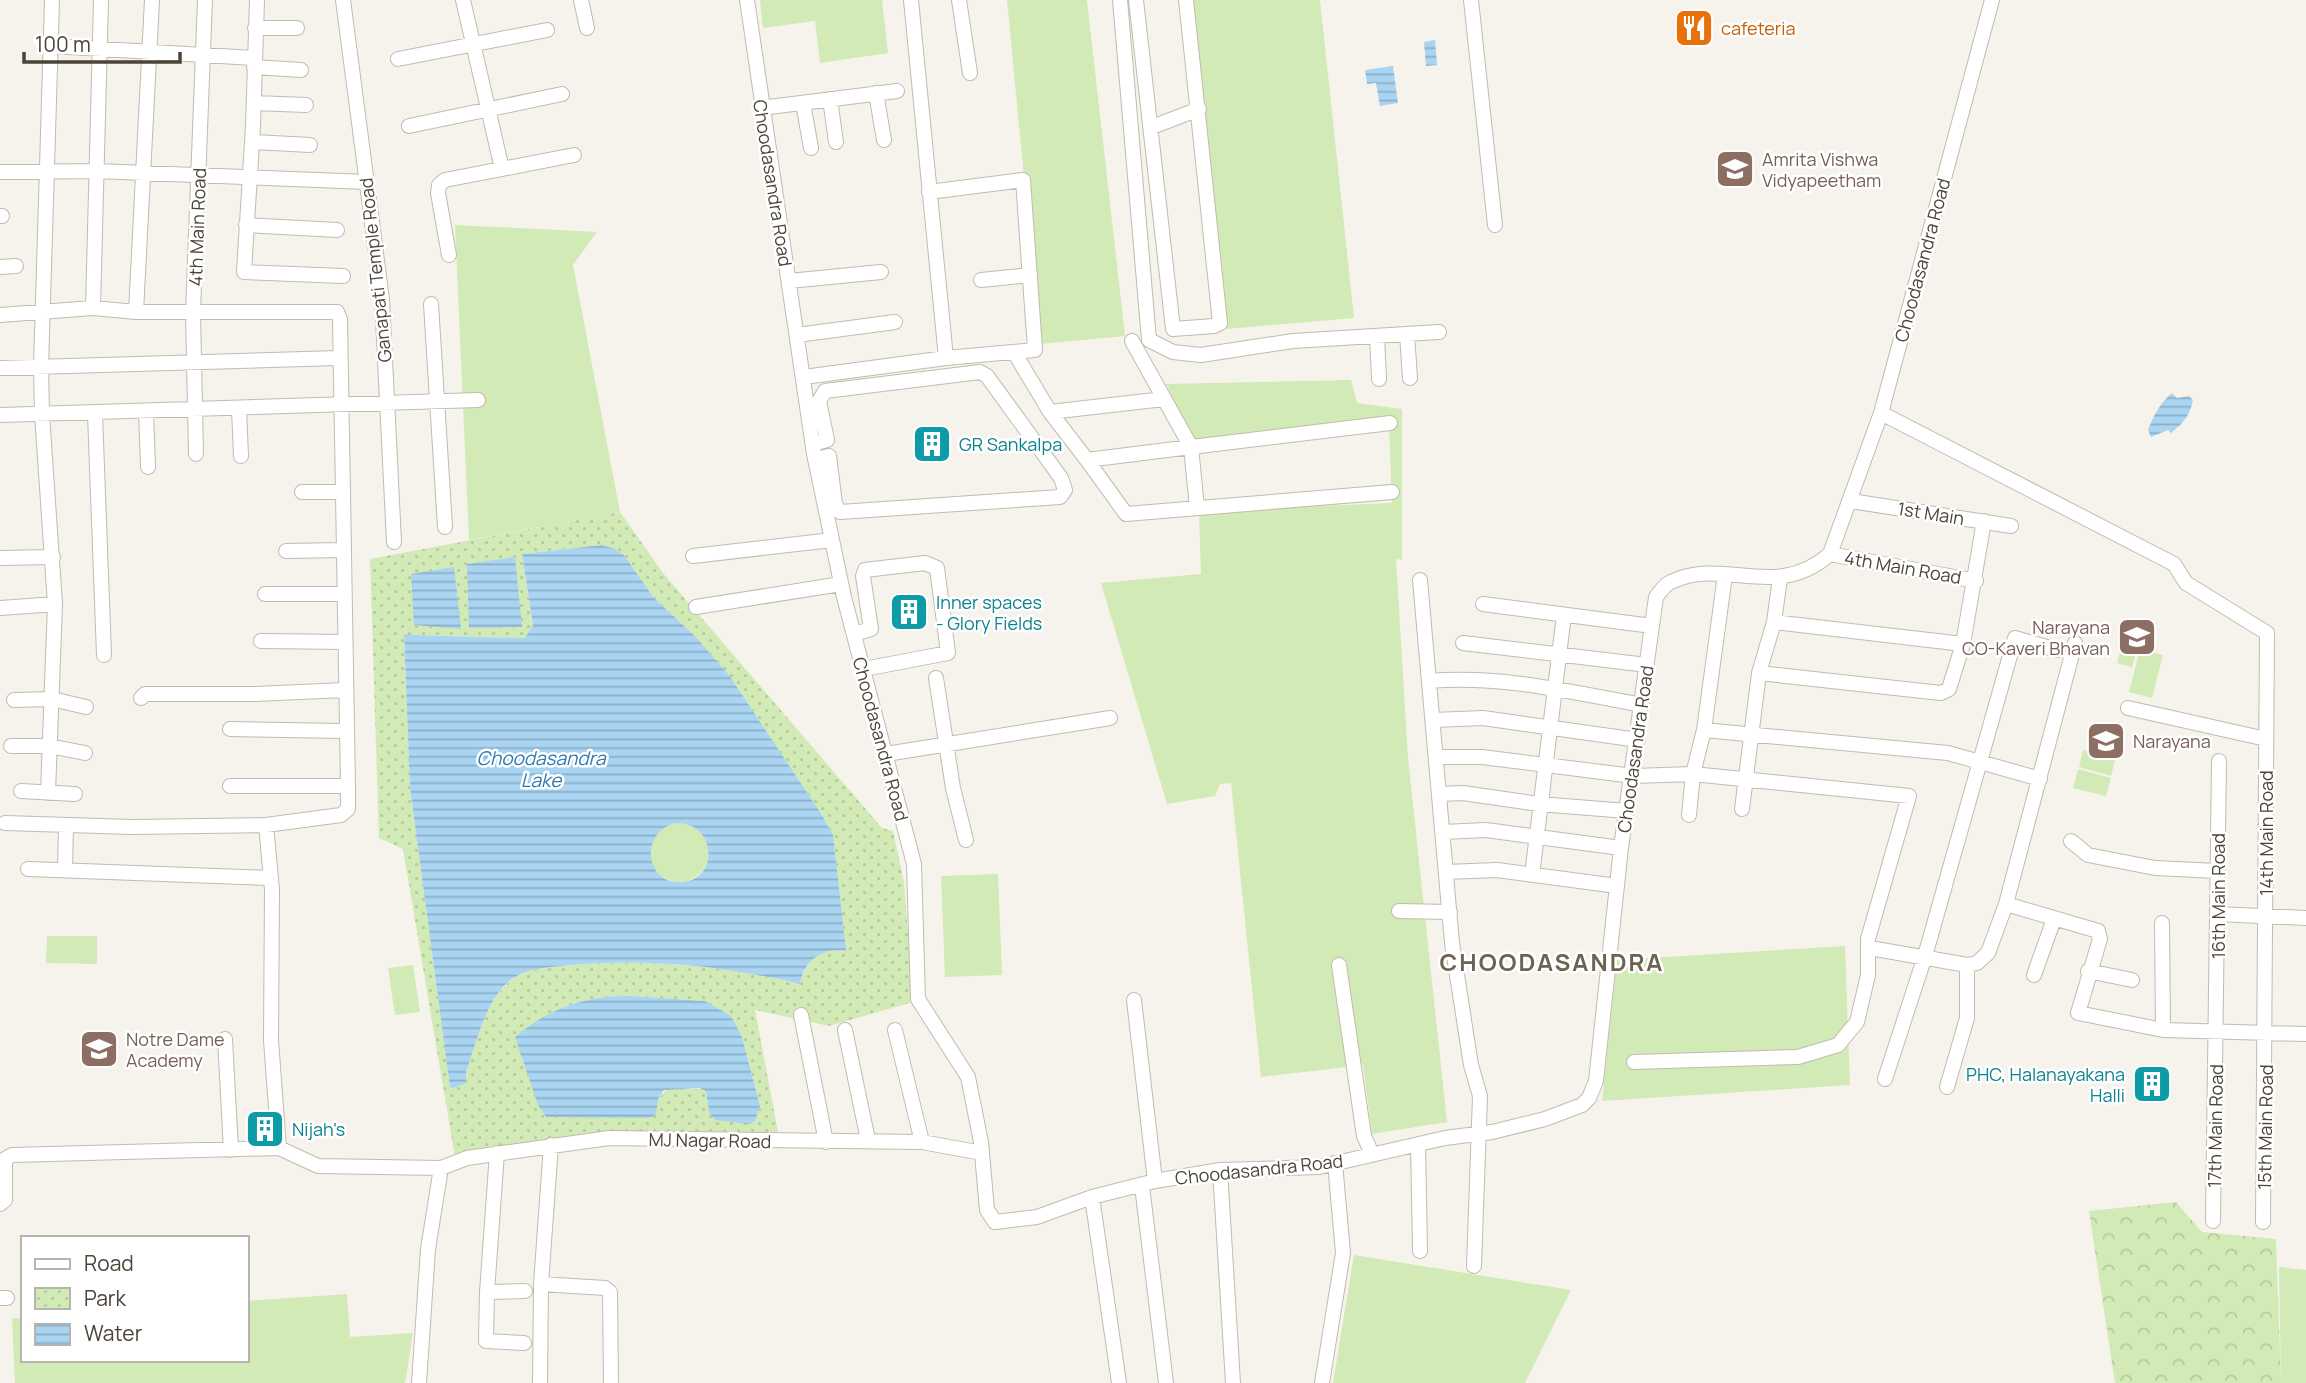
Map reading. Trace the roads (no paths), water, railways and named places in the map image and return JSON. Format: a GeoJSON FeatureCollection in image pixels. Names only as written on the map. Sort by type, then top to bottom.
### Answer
{"type":"FeatureCollection","features":[{"type":"Feature","properties":{"kind":"street"},"geometry":{"type":"LineString","coordinates":[[48,793],[55,604],[41,367],[52,0]]}},
{"type":"Feature","properties":{"kind":"street"},"geometry":{"type":"LineString","coordinates":[[93,308],[101,0]]}},
{"type":"Feature","properties":{"kind":"street"},"geometry":{"type":"LineString","coordinates":[[136,312],[152,0]]}},
{"type":"Feature","properties":{"kind":"street","name":"4th Main Road"},"geometry":{"type":"LineString","coordinates":[[196,454],[192,361],[205,0]]}},
{"type":"Feature","properties":{"kind":"street"},"geometry":{"type":"LineString","coordinates":[[257,0],[244,272],[342,276]]}},
{"type":"Feature","properties":{"kind":"street","name":"Ganapati Temple Road"},"geometry":{"type":"LineString","coordinates":[[343,0],[382,299],[394,542]]}},
{"type":"Feature","properties":{"kind":"street"},"geometry":{"type":"LineString","coordinates":[[463,0],[486,110],[502,169]]}},
{"type":"Feature","properties":{"kind":"street"},"geometry":{"type":"LineString","coordinates":[[581,0],[587,28]]}},
{"type":"Feature","properties":{"kind":"street","name":"Choodasandra Road"},"geometry":{"type":"LineString","coordinates":[[747,0],[797,335],[820,442],[832,540],[854,634],[870,667],[886,754],[914,864],[918,999],[968,1077],[982,1153],[987,1210],[995,1222],[1037,1217],[1092,1197],[1220,1170],[1335,1163],[1545,1119],[1583,1105],[1589,1098],[1596,1081],[1621,848],[1656,597],[1670,582],[1703,575],[1780,578],[1812,569],[1830,554],[1881,413],[1992,0]]}},
{"type":"Feature","properties":{"kind":"street"},"geometry":{"type":"LineString","coordinates":[[911,0],[946,358]]}},
{"type":"Feature","properties":{"kind":"street"},"geometry":{"type":"LineString","coordinates":[[959,0],[970,73]]}},
{"type":"Feature","properties":{"kind":"street"},"geometry":{"type":"LineString","coordinates":[[1120,0],[1150,340],[1173,352],[1201,355],[1293,341],[1439,332]]}},
{"type":"Feature","properties":{"kind":"street"},"geometry":{"type":"LineString","coordinates":[[1136,0],[1173,329],[1220,323],[1186,0]]}},
{"type":"Feature","properties":{"kind":"street"},"geometry":{"type":"LineString","coordinates":[[1471,0],[1495,225]]}},
{"type":"Feature","properties":{"kind":"street"},"geometry":{"type":"LineString","coordinates":[[255,28],[298,28]]}},
{"type":"Feature","properties":{"kind":"street"},"geometry":{"type":"LineString","coordinates":[[398,59],[547,30]]}},
{"type":"Feature","properties":{"kind":"street"},"geometry":{"type":"LineString","coordinates":[[51,46],[150,54],[204,54],[301,69]]}},
{"type":"Feature","properties":{"kind":"street"},"geometry":{"type":"LineString","coordinates":[[761,108],[897,91]]}},
{"type":"Feature","properties":{"kind":"street"},"geometry":{"type":"LineString","coordinates":[[876,93],[884,140]]}},
{"type":"Feature","properties":{"kind":"street"},"geometry":{"type":"LineString","coordinates":[[409,126],[562,94]]}},
{"type":"Feature","properties":{"kind":"street"},"geometry":{"type":"LineString","coordinates":[[830,99],[836,142]]}},
{"type":"Feature","properties":{"kind":"street"},"geometry":{"type":"LineString","coordinates":[[254,103],[306,105]]}},
{"type":"Feature","properties":{"kind":"street"},"geometry":{"type":"LineString","coordinates":[[803,103],[811,148]]}},
{"type":"Feature","properties":{"kind":"street"},"geometry":{"type":"LineString","coordinates":[[1152,128],[1199,109]]}},
{"type":"Feature","properties":{"kind":"street"},"geometry":{"type":"LineString","coordinates":[[252,142],[310,145]]}},
{"type":"Feature","properties":{"kind":"street"},"geometry":{"type":"LineString","coordinates":[[449,255],[439,185],[445,180],[574,155]]}},
{"type":"Feature","properties":{"kind":"street"},"geometry":{"type":"LineString","coordinates":[[0,172],[97,171],[367,182]]}},
{"type":"Feature","properties":{"kind":"street"},"geometry":{"type":"LineString","coordinates":[[804,377],[946,358],[1035,350],[1023,180],[929,192]]}},
{"type":"Feature","properties":{"kind":"street"},"geometry":{"type":"LineString","coordinates":[[246,225],[337,230]]}},
{"type":"Feature","properties":{"kind":"street"},"geometry":{"type":"LineString","coordinates":[[0,267],[16,266]]}},
{"type":"Feature","properties":{"kind":"street"},"geometry":{"type":"LineString","coordinates":[[789,281],[881,272]]}},
{"type":"Feature","properties":{"kind":"street"},"geometry":{"type":"LineString","coordinates":[[981,280],[1030,275]]}},
{"type":"Feature","properties":{"kind":"street"},"geometry":{"type":"LineString","coordinates":[[431,304],[445,527]]}},
{"type":"Feature","properties":{"kind":"street"},"geometry":{"type":"LineString","coordinates":[[0,315],[93,308],[136,312],[337,312],[340,319],[338,358],[348,786],[348,809],[341,815],[266,825],[5,823]]}},
{"type":"Feature","properties":{"kind":"street"},"geometry":{"type":"LineString","coordinates":[[797,335],[895,322]]}},
{"type":"Feature","properties":{"kind":"street"},"geometry":{"type":"LineString","coordinates":[[1407,334],[1410,377]]}},
{"type":"Feature","properties":{"kind":"street"},"geometry":{"type":"LineString","coordinates":[[1377,336],[1378,379]]}},
{"type":"Feature","properties":{"kind":"street"},"geometry":{"type":"LineString","coordinates":[[1132,341],[1191,447],[1197,508]]}},
{"type":"Feature","properties":{"kind":"street"},"geometry":{"type":"LineString","coordinates":[[1014,352],[1050,412],[1126,514],[1392,492]]}},
{"type":"Feature","properties":{"kind":"street"},"geometry":{"type":"LineString","coordinates":[[0,368],[338,358]]}},
{"type":"Feature","properties":{"kind":"street"},"geometry":{"type":"LineString","coordinates":[[820,442],[819,401],[825,391],[980,372],[987,376],[1020,421],[1061,478],[1065,490],[1060,497],[841,512],[835,504],[822,458]]}},
{"type":"Feature","properties":{"kind":"street"},"geometry":{"type":"LineString","coordinates":[[1050,412],[1164,399]]}},
{"type":"Feature","properties":{"kind":"street"},"geometry":{"type":"LineString","coordinates":[[0,415],[478,400]]}},
{"type":"Feature","properties":{"kind":"street"},"geometry":{"type":"LineString","coordinates":[[239,409],[241,456]]}},
{"type":"Feature","properties":{"kind":"street"},"geometry":{"type":"LineString","coordinates":[[146,411],[148,467]]}},
{"type":"Feature","properties":{"kind":"street","name":"14th Main Road"},"geometry":{"type":"LineString","coordinates":[[1881,413],[2174,564],[2186,583],[2267,633],[2266,1033]]}},
{"type":"Feature","properties":{"kind":"street"},"geometry":{"type":"LineString","coordinates":[[95,414],[104,655]]}},
{"type":"Feature","properties":{"kind":"street"},"geometry":{"type":"LineString","coordinates":[[1087,460],[1390,423]]}},
{"type":"Feature","properties":{"kind":"street"},"geometry":{"type":"LineString","coordinates":[[302,492],[342,492]]}},
{"type":"Feature","properties":{"kind":"street","name":"1st Main"},"geometry":{"type":"LineString","coordinates":[[1850,501],[2011,526]]}},
{"type":"Feature","properties":{"kind":"street"},"geometry":{"type":"LineString","coordinates":[[1759,673],[1941,693],[1949,689],[1963,644],[1984,522]]}},
{"type":"Feature","properties":{"kind":"street"},"geometry":{"type":"LineString","coordinates":[[693,556],[832,540]]}},
{"type":"Feature","properties":{"kind":"street"},"geometry":{"type":"LineString","coordinates":[[286,551],[343,550]]}},
{"type":"Feature","properties":{"kind":"street","name":"4th Main Road"},"geometry":{"type":"LineString","coordinates":[[1830,554],[1976,580]]}},
{"type":"Feature","properties":{"kind":"street"},"geometry":{"type":"LineString","coordinates":[[0,558],[53,556]]}},
{"type":"Feature","properties":{"kind":"street"},"geometry":{"type":"LineString","coordinates":[[854,634],[871,629],[863,576],[866,570],[925,563],[937,568],[948,653],[870,667]]}},
{"type":"Feature","properties":{"kind":"street"},"geometry":{"type":"LineString","coordinates":[[1689,815],[1693,775],[1704,730],[1725,575]]}},
{"type":"Feature","properties":{"kind":"street"},"geometry":{"type":"LineString","coordinates":[[1742,809],[1759,673],[1774,622],[1780,578]]}},
{"type":"Feature","properties":{"kind":"street"},"geometry":{"type":"LineString","coordinates":[[1420,580],[1450,912],[1464,1026],[1480,1096],[1481,1132],[1474,1266]]}},
{"type":"Feature","properties":{"kind":"street"},"geometry":{"type":"LineString","coordinates":[[696,607],[841,584]]}},
{"type":"Feature","properties":{"kind":"street"},"geometry":{"type":"LineString","coordinates":[[265,594],[344,594]]}},
{"type":"Feature","properties":{"kind":"street"},"geometry":{"type":"LineString","coordinates":[[0,608],[55,604]]}},
{"type":"Feature","properties":{"kind":"street"},"geometry":{"type":"LineString","coordinates":[[1483,604],[1653,626]]}},
{"type":"Feature","properties":{"kind":"street"},"geometry":{"type":"LineString","coordinates":[[1532,875],[1548,726],[1564,615]]}},
{"type":"Feature","properties":{"kind":"street"},"geometry":{"type":"LineString","coordinates":[[1774,622],[1963,644]]}},
{"type":"Feature","properties":{"kind":"street"},"geometry":{"type":"LineString","coordinates":[[1885,1079],[1925,956],[2015,638],[2057,650]]}},
{"type":"Feature","properties":{"kind":"street"},"geometry":{"type":"LineString","coordinates":[[261,641],[345,642]]}},
{"type":"Feature","properties":{"kind":"street"},"geometry":{"type":"LineString","coordinates":[[1463,643],[1647,665]]}},
{"type":"Feature","properties":{"kind":"street"},"geometry":{"type":"LineString","coordinates":[[1870,948],[1967,965],[1978,963],[1988,953],[2006,904],[2075,643]]}},
{"type":"Feature","properties":{"kind":"street"},"geometry":{"type":"LineString","coordinates":[[936,678],[946,744],[966,840]]}},
{"type":"Feature","properties":{"kind":"street"},"geometry":{"type":"LineString","coordinates":[[1429,681],[1475,680],[1554,689],[1642,705]]}},
{"type":"Feature","properties":{"kind":"street"},"geometry":{"type":"LineString","coordinates":[[141,698],[145,694],[255,694],[345,690]]}},
{"type":"Feature","properties":{"kind":"street"},"geometry":{"type":"LineString","coordinates":[[14,700],[52,699],[86,706]]}},
{"type":"Feature","properties":{"kind":"street"},"geometry":{"type":"LineString","coordinates":[[2128,708],[2266,739]]}},
{"type":"Feature","properties":{"kind":"street"},"geometry":{"type":"LineString","coordinates":[[1433,720],[1464,717],[1638,740]]}},
{"type":"Feature","properties":{"kind":"street"},"geometry":{"type":"LineString","coordinates":[[886,754],[1110,718]]}},
{"type":"Feature","properties":{"kind":"street"},"geometry":{"type":"LineString","coordinates":[[230,729],[346,731]]}},
{"type":"Feature","properties":{"kind":"street"},"geometry":{"type":"LineString","coordinates":[[1704,730],[1948,753],[2039,779]]}},
{"type":"Feature","properties":{"kind":"street"},"geometry":{"type":"LineString","coordinates":[[11,746],[50,746],[85,753]]}},
{"type":"Feature","properties":{"kind":"street"},"geometry":{"type":"LineString","coordinates":[[1436,757],[1482,757],[1543,767],[1633,776],[1744,778],[1909,796],[1868,939],[1870,948],[1857,1022],[1838,1045],[1798,1057],[1634,1062]]}},
{"type":"Feature","properties":{"kind":"street","name":"16th Main Road"},"geometry":{"type":"LineString","coordinates":[[2217,1031],[2219,761]]}},
{"type":"Feature","properties":{"kind":"street"},"geometry":{"type":"LineString","coordinates":[[230,786],[348,786]]}},
{"type":"Feature","properties":{"kind":"street"},"geometry":{"type":"LineString","coordinates":[[21,791],[75,794]]}},
{"type":"Feature","properties":{"kind":"street"},"geometry":{"type":"LineString","coordinates":[[1440,794],[1485,795],[1539,804],[1627,811]]}},
{"type":"Feature","properties":{"kind":"street"},"geometry":{"type":"LineString","coordinates":[[65,870],[66,825]]}},
{"type":"Feature","properties":{"kind":"street"},"geometry":{"type":"LineString","coordinates":[[0,1205],[5,1200],[5,1159],[12,1154],[279,1148],[271,1040],[271,878],[266,825]]}},
{"type":"Feature","properties":{"kind":"street"},"geometry":{"type":"LineString","coordinates":[[1443,832],[1486,830],[1621,848]]}},
{"type":"Feature","properties":{"kind":"street"},"geometry":{"type":"LineString","coordinates":[[2071,841],[2088,855],[2155,868],[2217,871]]}},
{"type":"Feature","properties":{"kind":"street"},"geometry":{"type":"LineString","coordinates":[[28,869],[271,878]]}},
{"type":"Feature","properties":{"kind":"street"},"geometry":{"type":"LineString","coordinates":[[1447,872],[1497,870],[1617,886]]}},
{"type":"Feature","properties":{"kind":"street"},"geometry":{"type":"LineString","coordinates":[[2006,904],[2098,931],[2100,939],[2088,971],[2078,1013],[2163,1030],[2306,1034]]}},
{"type":"Feature","properties":{"kind":"street"},"geometry":{"type":"LineString","coordinates":[[1399,911],[1450,912]]}},
{"type":"Feature","properties":{"kind":"street"},"geometry":{"type":"LineString","coordinates":[[2217,914],[2306,918]]}},
{"type":"Feature","properties":{"kind":"street"},"geometry":{"type":"LineString","coordinates":[[2034,975],[2054,919]]}},
{"type":"Feature","properties":{"kind":"street"},"geometry":{"type":"LineString","coordinates":[[2162,923],[2163,1030]]}},
{"type":"Feature","properties":{"kind":"street"},"geometry":{"type":"LineString","coordinates":[[1339,965],[1364,1136],[1372,1154]]}},
{"type":"Feature","properties":{"kind":"street"},"geometry":{"type":"LineString","coordinates":[[1947,1087],[1967,1018],[1967,965]]}},
{"type":"Feature","properties":{"kind":"street"},"geometry":{"type":"LineString","coordinates":[[2088,971],[2132,980]]}},
{"type":"Feature","properties":{"kind":"street"},"geometry":{"type":"LineString","coordinates":[[1134,1000],[1166,1383]]}},
{"type":"Feature","properties":{"kind":"street"},"geometry":{"type":"LineString","coordinates":[[801,1015],[826,1142]]}},
{"type":"Feature","properties":{"kind":"street"},"geometry":{"type":"LineString","coordinates":[[845,1030],[869,1140]]}},
{"type":"Feature","properties":{"kind":"street"},"geometry":{"type":"LineString","coordinates":[[895,1030],[922,1142]]}},
{"type":"Feature","properties":{"kind":"street","name":"17th Main Road"},"geometry":{"type":"LineString","coordinates":[[2213,1221],[2217,1031]]}},
{"type":"Feature","properties":{"kind":"street","name":"15th Main Road"},"geometry":{"type":"LineString","coordinates":[[2263,1222],[2266,1033]]}},
{"type":"Feature","properties":{"kind":"street"},"geometry":{"type":"LineString","coordinates":[[225,1039],[231,1150]]}},
{"type":"Feature","properties":{"kind":"street","name":"MJ Nagar Road"},"geometry":{"type":"LineString","coordinates":[[279,1148],[318,1166],[441,1168],[467,1158],[609,1138],[922,1142],[982,1153]]}},
{"type":"Feature","properties":{"kind":"street"},"geometry":{"type":"LineString","coordinates":[[1418,1144],[1420,1251]]}},
{"type":"Feature","properties":{"kind":"street"},"geometry":{"type":"LineString","coordinates":[[540,1383],[541,1284],[551,1145]]}},
{"type":"Feature","properties":{"kind":"street"},"geometry":{"type":"LineString","coordinates":[[497,1153],[486,1292],[486,1341],[524,1343]]}},
{"type":"Feature","properties":{"kind":"street"},"geometry":{"type":"LineString","coordinates":[[1322,1383],[1343,1253],[1335,1163]]}},
{"type":"Feature","properties":{"kind":"street"},"geometry":{"type":"LineString","coordinates":[[419,1383],[428,1249],[441,1168]]}},
{"type":"Feature","properties":{"kind":"street"},"geometry":{"type":"LineString","coordinates":[[1220,1170],[1233,1383]]}},
{"type":"Feature","properties":{"kind":"street"},"geometry":{"type":"LineString","coordinates":[[1092,1197],[1119,1383]]}},
{"type":"Feature","properties":{"kind":"street"},"geometry":{"type":"LineString","coordinates":[[541,1284],[605,1288],[610,1292],[611,1383]]}},
{"type":"Feature","properties":{"kind":"street"},"geometry":{"type":"LineString","coordinates":[[486,1292],[525,1291]]}},
{"type":"Feature","properties":{"kind":"water"},"geometry":{"type":"Polygon","coordinates":[[[1435,40],[1437,65],[1426,66],[1424,42],[1435,40]]]}},
{"type":"Feature","properties":{"kind":"water"},"geometry":{"type":"Polygon","coordinates":[[[1393,66],[1398,103],[1380,106],[1376,83],[1367,84],[1365,70],[1393,66]]]}},
{"type":"Feature","properties":{"kind":"water"},"geometry":{"type":"Polygon","coordinates":[[[2172,393],[2177,398],[2189,396],[2193,400],[2188,415],[2171,433],[2168,430],[2151,437],[2148,430],[2153,419],[2172,393]]]}},
{"type":"Feature","properties":{"kind":"water","name":"Choodasandra Lake"},"geometry":{"type":"Polygon","coordinates":[[[601,545],[613,548],[624,555],[654,598],[695,636],[729,675],[833,835],[846,951],[829,951],[816,957],[810,962],[800,984],[743,972],[658,963],[600,963],[528,971],[513,978],[498,993],[482,1026],[466,1072],[466,1083],[453,1088],[450,1087],[410,788],[404,635],[525,638],[533,625],[522,554],[601,545]],[[676,823],[664,828],[656,836],[652,846],[654,867],[660,876],[670,881],[683,882],[695,878],[703,871],[708,861],[706,840],[699,831],[689,825],[676,823]]]}},
{"type":"Feature","properties":{"kind":"water"},"geometry":{"type":"Polygon","coordinates":[[[515,557],[522,627],[469,628],[467,564],[515,557]]]}},
{"type":"Feature","properties":{"kind":"water"},"geometry":{"type":"Polygon","coordinates":[[[454,567],[461,629],[414,625],[411,574],[454,567]]]}},
{"type":"Feature","properties":{"kind":"water"},"geometry":{"type":"Polygon","coordinates":[[[632,996],[705,1001],[731,1016],[742,1037],[760,1106],[755,1121],[749,1124],[715,1120],[709,1112],[706,1091],[699,1088],[664,1090],[658,1099],[656,1114],[650,1118],[546,1117],[538,1105],[515,1037],[541,1018],[569,1005],[600,998],[632,996]]]}},
{"type":"Feature","properties":{"kind":"place","name":"cafeteria"},"geometry":{"type":"Point","coordinates":[1694,28]}},
{"type":"Feature","properties":{"kind":"place","name":"Amrita Vishwa Vidyapeetham"},"geometry":{"type":"Point","coordinates":[1735,169]}},
{"type":"Feature","properties":{"kind":"place","name":"GR Sankalpa"},"geometry":{"type":"Point","coordinates":[932,444]}},
{"type":"Feature","properties":{"kind":"place","name":"Inner spaces - Glory Fields"},"geometry":{"type":"Point","coordinates":[909,612]}},
{"type":"Feature","properties":{"kind":"place","name":"Narayana CO-Kaveri Bhavan"},"geometry":{"type":"Point","coordinates":[2137,637]}},
{"type":"Feature","properties":{"kind":"place","name":"Narayana"},"geometry":{"type":"Point","coordinates":[2106,741]}},
{"type":"Feature","properties":{"kind":"place","name":"Notre Dame Academy"},"geometry":{"type":"Point","coordinates":[99,1049]}},
{"type":"Feature","properties":{"kind":"place","name":"PHC, Halanayakana Halli"},"geometry":{"type":"Point","coordinates":[2152,1084]}},
{"type":"Feature","properties":{"kind":"place","name":"Nijah's"},"geometry":{"type":"Point","coordinates":[265,1129]}},
{"type":"Feature","properties":{"kind":"district","name":"CHOODASANDRA"},"geometry":{"type":"Point","coordinates":[1552,961]}}]}
